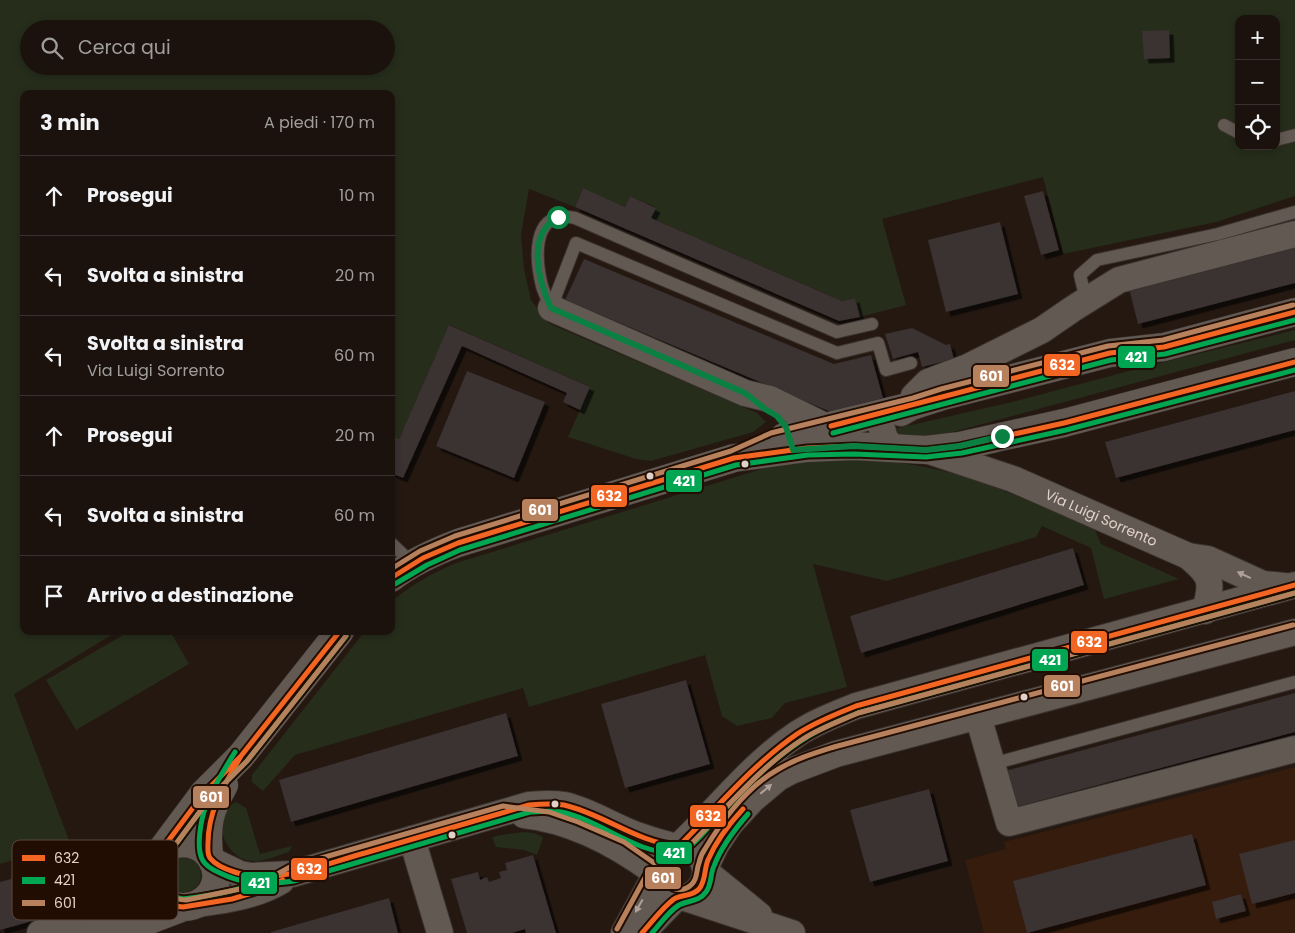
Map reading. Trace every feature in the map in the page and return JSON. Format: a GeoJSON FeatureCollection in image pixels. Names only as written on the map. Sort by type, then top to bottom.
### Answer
{"type":"FeatureCollection","features":[{"type":"Feature","properties":{"kind":"street"},"geometry":{"type":"LineString","coordinates":[[915,405],[914,396],[928,382],[968,367],[1042,330],[1119,280],[1295,234]]}},
{"type":"Feature","properties":{"kind":"street"},"geometry":{"type":"LineString","coordinates":[[551,308],[745,393],[770,399],[827,427],[884,429],[926,450],[960,446],[1064,423],[1295,362]]}},
{"type":"Feature","properties":{"kind":"street"},"geometry":{"type":"LineString","coordinates":[[402,570],[433,552],[458,543],[734,458],[796,445],[854,446],[884,429],[915,405],[943,396],[1110,353],[1164,347],[1295,312]]}},
{"type":"Feature","properties":{"kind":"street"},"geometry":{"type":"LineString","coordinates":[[745,393],[777,416],[796,445]]}},
{"type":"Feature","properties":{"kind":"street"},"geometry":{"type":"LineString","coordinates":[[796,445],[827,427]]}},
{"type":"Feature","properties":{"kind":"street"},"geometry":{"type":"LineString","coordinates":[[1002,436],[999,453],[1002,463],[1013,479]]}},
{"type":"Feature","properties":{"kind":"street","name":"Via Luigi Sorrento"},"geometry":{"type":"LineString","coordinates":[[926,450],[1013,479],[1188,556]]}},
{"type":"Feature","properties":{"kind":"street"},"geometry":{"type":"LineString","coordinates":[[1188,556],[1208,559],[1263,584],[1293,586]]}},
{"type":"Feature","properties":{"kind":"street"},"geometry":{"type":"LineString","coordinates":[[1188,556],[1203,568],[1208,576],[1209,594],[1205,611]]}},
{"type":"Feature","properties":{"kind":"street"},"geometry":{"type":"LineString","coordinates":[[624,933],[653,875],[657,858],[667,848],[676,846],[775,751],[797,734],[828,717],[856,706],[1293,586]]}},
{"type":"Feature","properties":{"kind":"street"},"geometry":{"type":"LineString","coordinates":[[503,813],[547,820],[576,829],[620,849],[653,875],[658,888],[671,897],[693,894],[704,880],[705,869],[716,845],[741,811],[778,778],[790,771],[836,754],[1295,632]]}},
{"type":"Feature","properties":{"kind":"street"},"geometry":{"type":"LineString","coordinates":[[170,840],[204,793],[241,756],[337,635]]}},
{"type":"Feature","properties":{"kind":"street"},"geometry":{"type":"LineString","coordinates":[[978,716],[1008,823],[1295,749]]}},
{"type":"Feature","properties":{"kind":"street"},"geometry":{"type":"LineString","coordinates":[[178,911],[206,898],[214,886],[216,871],[211,858],[207,829],[216,800],[241,756]]}},
{"type":"Feature","properties":{"kind":"street"},"geometry":{"type":"LineString","coordinates":[[178,844],[188,843],[196,845],[211,858],[240,874],[251,876],[292,874],[529,805],[564,805],[583,811],[652,841],[694,850],[701,858],[705,869],[782,929]]}},
{"type":"Feature","properties":{"kind":"street"},"geometry":{"type":"LineString","coordinates":[[412,839],[440,933]]}},
{"type":"Feature","properties":{"kind":"street"},"geometry":{"type":"LineString","coordinates":[[178,906],[225,901],[267,889],[292,874]]}},
{"type":"Feature","properties":{"kind":"street"},"geometry":{"type":"LineString","coordinates":[[679,897],[782,929]]}},
{"type":"Feature","properties":{"kind":"street"},"geometry":{"type":"LineString","coordinates":[[642,933],[679,897]]}},
{"type":"Feature","properties":{"kind":"street"},"geometry":{"type":"LineString","coordinates":[[40,933],[73,924],[109,929],[134,926],[151,920]]}},
{"type":"Feature","properties":{"kind":"lane"},"geometry":{"type":"LineString","coordinates":[[1224,124],[1235,131]]}},
{"type":"Feature","properties":{"kind":"lane"},"geometry":{"type":"LineString","coordinates":[[1280,139],[1295,136]]}},
{"type":"Feature","properties":{"kind":"lane"},"geometry":{"type":"LineString","coordinates":[[1086,300],[1080,275],[1097,260],[1218,234],[1295,212]]}},
{"type":"Feature","properties":{"kind":"lane"},"geometry":{"type":"LineString","coordinates":[[551,308],[542,288],[538,262],[539,241],[542,231],[550,222],[558,217],[565,217],[575,218],[837,332],[872,324]]}},
{"type":"Feature","properties":{"kind":"lane"},"geometry":{"type":"LineString","coordinates":[[551,308],[576,243],[837,353],[878,343],[886,370],[911,363]]}},
{"type":"Feature","properties":{"kind":"lane"},"geometry":{"type":"LineString","coordinates":[[395,553],[402,570]]}},
{"type":"Feature","properties":{"kind":"lane"},"geometry":{"type":"LineString","coordinates":[[992,764],[1295,682]]}},
{"type":"Feature","properties":{"kind":"shaded area"},"geometry":{"type":"Polygon","coordinates":[[[1295,767],[1295,933],[984,933],[965,860],[1006,849],[1004,842],[1295,767]]]}},
{"type":"Feature","properties":{"kind":"green space"},"geometry":{"type":"Polygon","coordinates":[[[0,0],[1295,0],[1295,196],[1216,222],[1063,254],[1043,177],[882,219],[906,305],[860,317],[855,298],[842,301],[651,218],[655,207],[630,196],[625,207],[583,189],[575,207],[529,189],[521,234],[524,269],[531,300],[548,323],[757,413],[766,422],[753,432],[651,461],[636,459],[568,437],[590,387],[450,325],[399,439],[395,438],[395,90],[20,90],[20,635],[111,635],[14,694],[69,840],[12,840],[12,860],[0,864],[0,0]]]}},
{"type":"Feature","properties":{"kind":"green space"},"geometry":{"type":"Polygon","coordinates":[[[1295,330],[1295,340],[938,436],[899,435],[897,431],[898,428],[1012,402],[1295,330]]]}},
{"type":"Feature","properties":{"kind":"green space"},"geometry":{"type":"Polygon","coordinates":[[[861,459],[932,468],[960,475],[1035,503],[1095,530],[1101,544],[1179,579],[1104,599],[1091,548],[1042,526],[1036,537],[887,581],[813,564],[847,687],[785,703],[772,718],[737,726],[722,716],[705,655],[529,707],[523,688],[295,755],[263,791],[252,782],[252,775],[362,635],[395,635],[395,599],[430,575],[456,563],[765,468],[806,462],[861,459]]]}},
{"type":"Feature","properties":{"kind":"green space"},"geometry":{"type":"Polygon","coordinates":[[[123,635],[172,635],[189,664],[76,730],[46,680],[123,635]]]}},
{"type":"Feature","properties":{"kind":"green space"},"geometry":{"type":"Polygon","coordinates":[[[236,802],[246,808],[260,854],[292,846],[289,852],[268,859],[251,861],[238,856],[231,850],[222,833],[221,823],[223,814],[228,807],[236,802]]]}},
{"type":"Feature","properties":{"kind":"green space"},"geometry":{"type":"Polygon","coordinates":[[[534,833],[543,838],[537,855],[524,850],[496,847],[492,837],[507,834],[534,833]]]}},
{"type":"Feature","properties":{"kind":"green space"},"geometry":{"type":"Polygon","coordinates":[[[184,858],[190,860],[196,863],[201,875],[196,887],[184,892],[178,890],[178,860],[184,858]]]}},
{"type":"Feature","properties":{"kind":"building"},"geometry":{"type":"Polygon","coordinates":[[[1169,30],[1170,58],[1144,59],[1142,31],[1169,30]]]}},
{"type":"Feature","properties":{"kind":"building"},"geometry":{"type":"Polygon","coordinates":[[[583,188],[625,207],[630,196],[656,208],[651,218],[842,301],[855,298],[860,317],[839,321],[575,207],[583,188]]]}},
{"type":"Feature","properties":{"kind":"building"},"geometry":{"type":"Polygon","coordinates":[[[1043,191],[1059,250],[1041,255],[1024,196],[1043,191]]]}},
{"type":"Feature","properties":{"kind":"building"},"geometry":{"type":"Polygon","coordinates":[[[1000,222],[1018,294],[946,312],[928,240],[1000,222]]]}},
{"type":"Feature","properties":{"kind":"building"},"geometry":{"type":"Polygon","coordinates":[[[1295,241],[1295,283],[1138,324],[1128,284],[1295,241]]]}},
{"type":"Feature","properties":{"kind":"building"},"geometry":{"type":"Polygon","coordinates":[[[584,259],[834,364],[871,355],[883,398],[831,412],[565,300],[584,259]]]}},
{"type":"Feature","properties":{"kind":"building"},"geometry":{"type":"Polygon","coordinates":[[[449,325],[590,387],[580,410],[563,402],[567,393],[462,346],[403,478],[395,475],[395,438],[399,439],[449,325]]]}},
{"type":"Feature","properties":{"kind":"building"},"geometry":{"type":"Polygon","coordinates":[[[912,328],[946,345],[950,344],[954,359],[922,367],[918,352],[893,359],[885,334],[912,328]]]}},
{"type":"Feature","properties":{"kind":"building"},"geometry":{"type":"Polygon","coordinates":[[[467,371],[545,402],[514,478],[436,446],[467,371]]]}},
{"type":"Feature","properties":{"kind":"building"},"geometry":{"type":"Polygon","coordinates":[[[1295,391],[1295,430],[1116,478],[1105,442],[1295,391]]]}},
{"type":"Feature","properties":{"kind":"building"},"geometry":{"type":"Polygon","coordinates":[[[1073,548],[1084,585],[861,653],[850,616],[1073,548]]]}},
{"type":"Feature","properties":{"kind":"building"},"geometry":{"type":"Polygon","coordinates":[[[686,680],[710,764],[625,788],[601,704],[686,680]]]}},
{"type":"Feature","properties":{"kind":"building"},"geometry":{"type":"Polygon","coordinates":[[[1295,693],[1295,732],[1016,807],[1005,771],[1295,693]]]}},
{"type":"Feature","properties":{"kind":"building"},"geometry":{"type":"Polygon","coordinates":[[[506,713],[518,756],[291,822],[279,780],[506,713]]]}},
{"type":"Feature","properties":{"kind":"building"},"geometry":{"type":"Polygon","coordinates":[[[929,789],[948,861],[870,882],[850,810],[929,789]]]}},
{"type":"Feature","properties":{"kind":"building"},"geometry":{"type":"Polygon","coordinates":[[[1192,834],[1206,885],[1027,933],[1013,881],[1192,834]]]}},
{"type":"Feature","properties":{"kind":"building"},"geometry":{"type":"Polygon","coordinates":[[[1295,840],[1295,893],[1252,904],[1239,854],[1295,840]]]}},
{"type":"Feature","properties":{"kind":"building"},"geometry":{"type":"Polygon","coordinates":[[[533,855],[556,933],[526,933],[525,929],[512,933],[467,933],[451,879],[478,872],[480,880],[487,877],[489,882],[501,878],[499,872],[507,870],[505,863],[533,855]]]}},
{"type":"Feature","properties":{"kind":"building"},"geometry":{"type":"Polygon","coordinates":[[[12,879],[12,920],[36,920],[0,930],[0,882],[12,879]]]}},
{"type":"Feature","properties":{"kind":"building"},"geometry":{"type":"Polygon","coordinates":[[[1241,894],[1246,911],[1216,919],[1212,902],[1241,894]]]}},
{"type":"Feature","properties":{"kind":"building"},"geometry":{"type":"Polygon","coordinates":[[[389,898],[398,933],[271,933],[271,932],[389,898]]]}},
{"type":"Feature","properties":{"kind":"transit line","name":"601"},"geometry":{"type":"LineString","coordinates":[[395,567],[420,551],[455,536],[731,451],[771,433],[913,398],[1108,346],[1163,340],[1293,305]]}},
{"type":"Feature","properties":{"kind":"transit line","name":"632"},"geometry":{"type":"LineString","coordinates":[[831,426],[1110,353],[1164,347],[1295,312]]}},
{"type":"Feature","properties":{"kind":"transit line","name":"421"},"geometry":{"type":"LineString","coordinates":[[833,433],[1111,360],[1165,354],[1295,320]]}},
{"type":"Feature","properties":{"kind":"transit line","name":"632"},"geometry":{"type":"LineString","coordinates":[[395,576],[423,558],[458,543],[734,458],[807,448],[854,446],[926,450],[960,446],[1064,423],[1295,362]]}},
{"type":"Feature","properties":{"kind":"transit line","name":"421"},"geometry":{"type":"LineString","coordinates":[[395,584],[427,565],[460,550],[736,465],[808,455],[854,454],[926,457],[962,453],[1066,430],[1295,370]]}},
{"type":"Feature","properties":{"kind":"transit line","name":"632"},"geometry":{"type":"LineString","coordinates":[[241,756],[214,808],[209,831],[208,855],[220,866],[250,876],[275,876],[302,871],[537,804],[560,804],[579,809],[649,840],[679,846],[735,787],[765,759],[797,734],[833,715],[856,706],[1295,585]]}},
{"type":"Feature","properties":{"kind":"transit line","name":"421"},"geometry":{"type":"LineString","coordinates":[[235,752],[215,785],[206,806],[202,818],[199,847],[202,859],[207,866],[238,880],[256,883],[294,881],[530,812],[561,812],[576,816],[648,849],[678,853],[694,843],[771,763],[813,733],[839,721],[858,713],[1295,593]]}},
{"type":"Feature","properties":{"kind":"transit line","name":"601"},"geometry":{"type":"LineString","coordinates":[[1293,625],[834,747],[798,759],[766,777],[736,805],[703,852],[692,884],[679,890],[672,888],[663,878],[661,872],[662,865],[667,859],[684,851],[770,764],[816,731],[858,713],[1295,593]]}},
{"type":"Feature","properties":{"kind":"transit line","name":"632"},"geometry":{"type":"LineString","coordinates":[[169,840],[204,793],[241,756],[337,635]]}},
{"type":"Feature","properties":{"kind":"transit line","name":"421"},"geometry":{"type":"LineString","coordinates":[[178,841],[210,798],[247,761],[346,636]]}},
{"type":"Feature","properties":{"kind":"transit line","name":"601"},"geometry":{"type":"LineString","coordinates":[[178,841],[210,798],[247,761],[346,636]]}},
{"type":"Feature","properties":{"kind":"transit line","name":"601"},"geometry":{"type":"LineString","coordinates":[[178,899],[186,900],[250,887],[290,867],[503,806],[549,812],[578,822],[624,842],[657,865]]}},
{"type":"Feature","properties":{"kind":"transit line","name":"632"},"geometry":{"type":"LineString","coordinates":[[642,933],[674,899],[696,892],[699,889],[703,882],[708,860],[715,846],[743,809]]}},
{"type":"Feature","properties":{"kind":"transit line","name":"421"},"geometry":{"type":"LineString","coordinates":[[652,933],[675,908],[683,903],[697,899],[706,892],[720,852],[748,814]]}},
{"type":"Feature","properties":{"kind":"transit line","name":"421"},"geometry":{"type":"LineString","coordinates":[[178,898],[208,896],[233,890],[257,883],[280,873]]}},
{"type":"Feature","properties":{"kind":"transit line","name":"601"},"geometry":{"type":"LineString","coordinates":[[617,929],[647,874]]}},
{"type":"Feature","properties":{"kind":"transit line","name":"632"},"geometry":{"type":"LineString","coordinates":[[178,906],[232,899],[262,890],[283,880]]}},
{"type":"Feature","properties":{"kind":"route"},"geometry":{"type":"LineString","coordinates":[[558,217],[550,222],[542,231],[539,241],[538,262],[542,288],[551,308],[745,393],[777,416],[786,427],[793,450],[854,446],[926,450],[960,446],[1002,436]]}}]}
